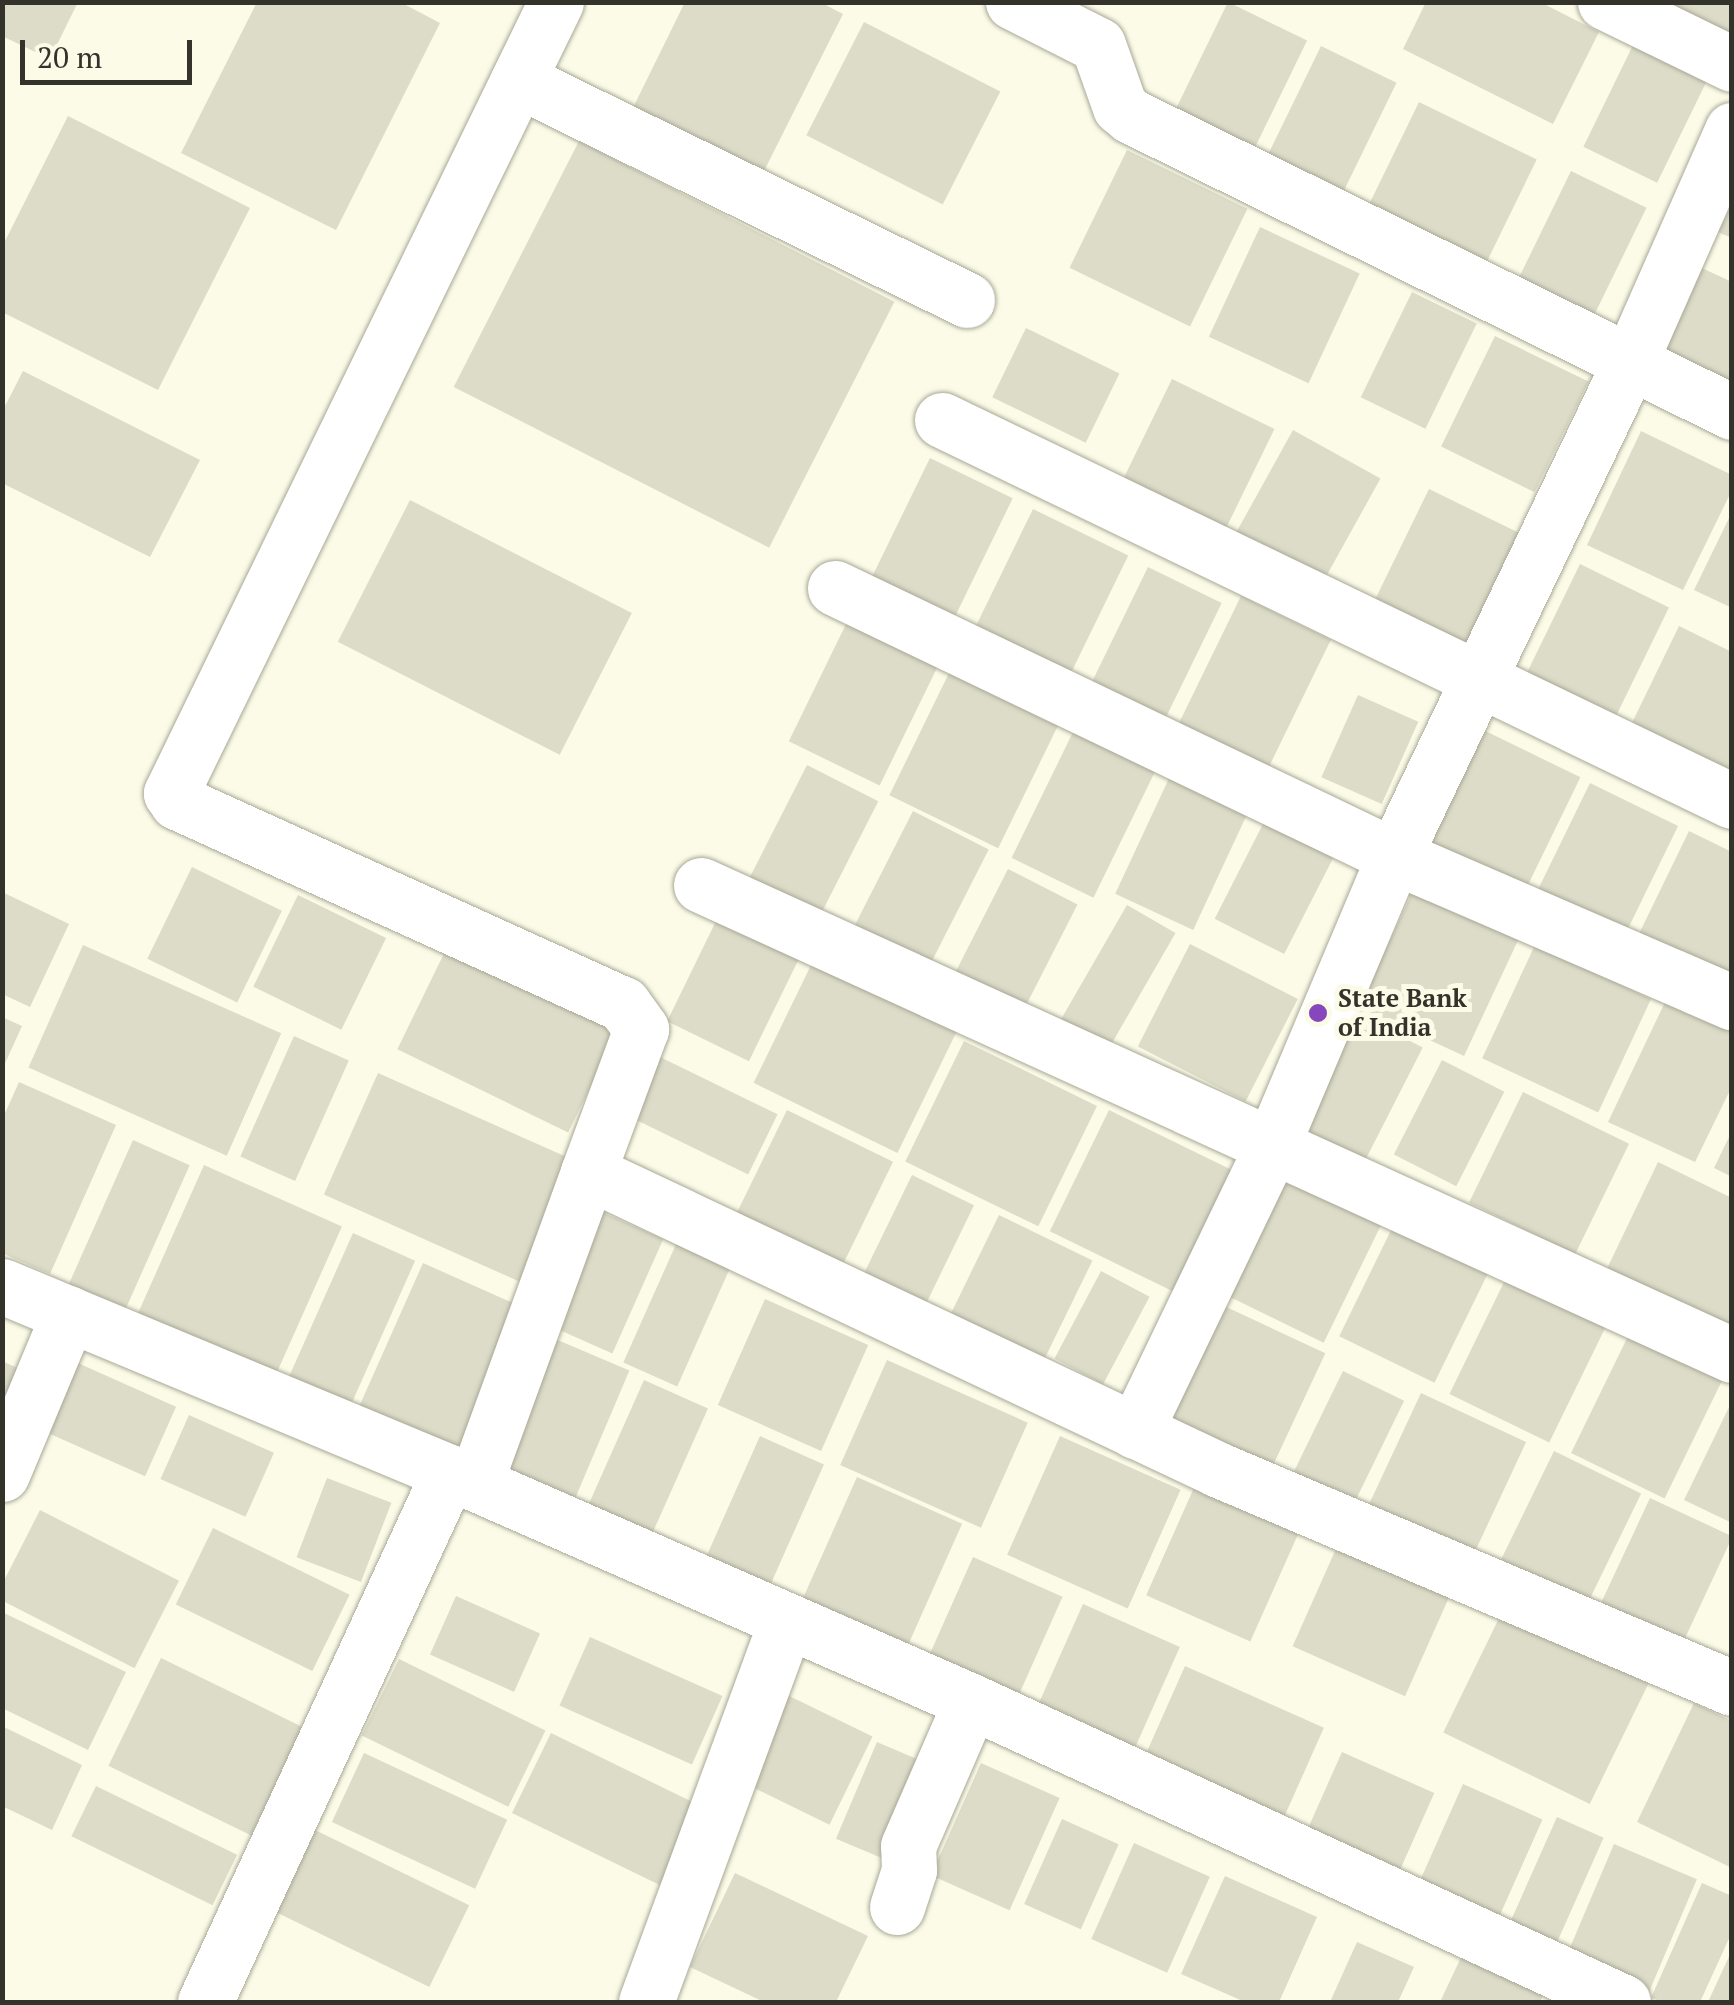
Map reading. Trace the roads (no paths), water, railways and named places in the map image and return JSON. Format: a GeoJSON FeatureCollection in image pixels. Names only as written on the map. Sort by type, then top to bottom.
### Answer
{"type":"FeatureCollection","features":[{"type":"Feature","properties":{"kind":"street"},"geometry":{"type":"LineString","coordinates":[[206,2002],[462,1478],[588,1172],[641,1028],[623,1004],[178,802],[170,793],[556,2]]}},
{"type":"Feature","properties":{"kind":"street"},"geometry":{"type":"LineString","coordinates":[[1013,2],[1098,45],[1120,107],[1131,116],[1732,412]]}},
{"type":"Feature","properties":{"kind":"street"},"geometry":{"type":"LineString","coordinates":[[1605,2],[1732,64]]}},
{"type":"Feature","properties":{"kind":"street"},"geometry":{"type":"LineString","coordinates":[[518,80],[967,300]]}},
{"type":"Feature","properties":{"kind":"street"},"geometry":{"type":"LineString","coordinates":[[1135,1431],[1270,1150],[1394,856],[1629,364],[1732,130]]}},
{"type":"Feature","properties":{"kind":"street"},"geometry":{"type":"LineString","coordinates":[[942,420],[1478,682],[1732,800]]}},
{"type":"Feature","properties":{"kind":"street"},"geometry":{"type":"LineString","coordinates":[[835,588],[1394,856],[1732,1002]]}},
{"type":"Feature","properties":{"kind":"street"},"geometry":{"type":"LineString","coordinates":[[701,886],[1270,1150],[1732,1355]]}},
{"type":"Feature","properties":{"kind":"street"},"geometry":{"type":"LineString","coordinates":[[588,1172],[1135,1431],[1732,1688]]}},
{"type":"Feature","properties":{"kind":"street"},"geometry":{"type":"LineString","coordinates":[[2,1286],[462,1478],[972,1701],[1622,2002]]}},
{"type":"Feature","properties":{"kind":"street"},"geometry":{"type":"LineString","coordinates":[[2,1474],[70,1313]]}},
{"type":"Feature","properties":{"kind":"street"},"geometry":{"type":"LineString","coordinates":[[646,2002],[786,1621]]}},
{"type":"Feature","properties":{"kind":"street"},"geometry":{"type":"LineString","coordinates":[[896,1907],[910,1870],[908,1846],[972,1701]]}},
{"type":"Feature","properties":{"kind":"place","name":"State Bank of India"},"geometry":{"type":"Point","coordinates":[1318,1013]}}]}
